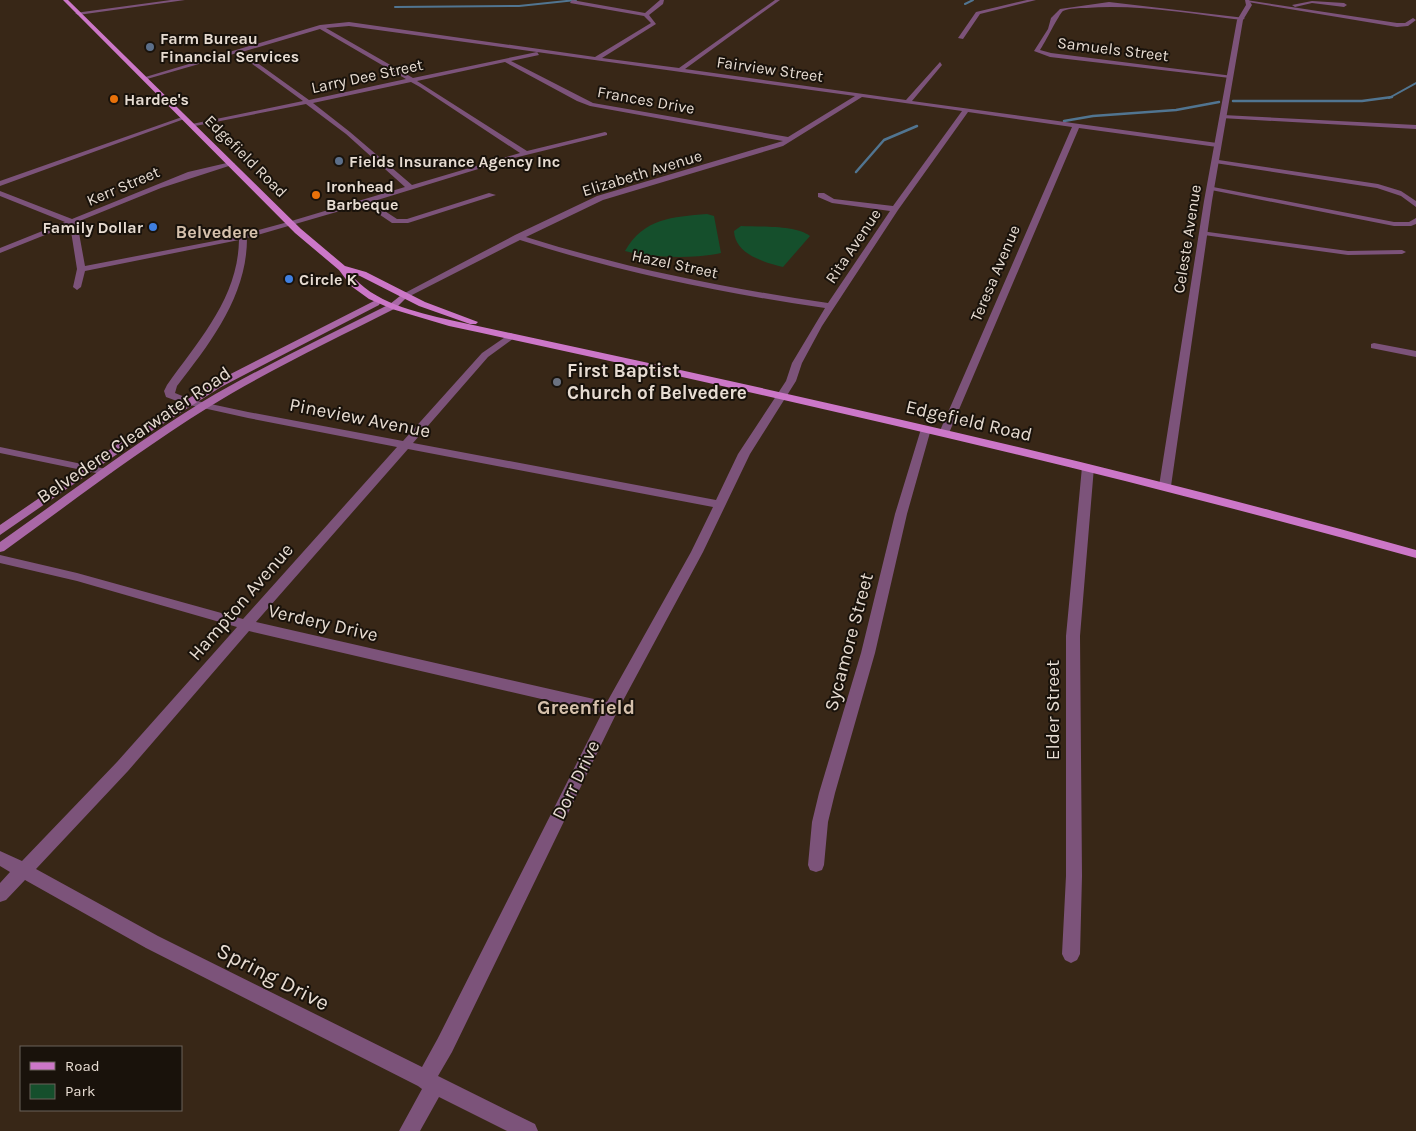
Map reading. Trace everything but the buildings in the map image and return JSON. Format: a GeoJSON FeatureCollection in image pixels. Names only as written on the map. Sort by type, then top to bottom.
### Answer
{"type":"FeatureCollection","features":[{"type":"Feature","properties":{"kind":"main road","name":"Edgefield Road"},"geometry":{"type":"LineString","coordinates":[[65,0],[310,243],[342,268],[363,274],[422,304],[511,336]]}},
{"type":"Feature","properties":{"kind":"main road","name":"Edgefield Road"},"geometry":{"type":"LineString","coordinates":[[342,268],[348,281],[393,306],[444,323],[511,336],[698,379],[778,400],[926,429],[1088,467],[1416,554]]}},
{"type":"Feature","properties":{"kind":"main road","name":"Belvedere Clearwater Road"},"geometry":{"type":"LineString","coordinates":[[0,531],[189,402],[255,364],[382,300],[405,295]]}},
{"type":"Feature","properties":{"kind":"main road","name":"Belvedere Clearwater Road"},"geometry":{"type":"LineString","coordinates":[[0,548],[106,472],[206,405],[261,372],[393,306],[405,295]]}},
{"type":"Feature","properties":{"kind":"street"},"geometry":{"type":"LineString","coordinates":[[78,13],[183,0]]}},
{"type":"Feature","properties":{"kind":"street"},"geometry":{"type":"LineString","coordinates":[[575,0],[572,2],[646,15],[654,23],[597,58]]}},
{"type":"Feature","properties":{"kind":"street"},"geometry":{"type":"LineString","coordinates":[[646,15],[661,3],[662,0]]}},
{"type":"Feature","properties":{"kind":"street"},"geometry":{"type":"LineString","coordinates":[[680,70],[778,0]]}},
{"type":"Feature","properties":{"kind":"street"},"geometry":{"type":"LineString","coordinates":[[960,38],[978,13],[1034,0]]}},
{"type":"Feature","properties":{"kind":"street"},"geometry":{"type":"LineString","coordinates":[[1079,0],[1242,18]]}},
{"type":"Feature","properties":{"kind":"street"},"geometry":{"type":"LineString","coordinates":[[1248,0],[1396,25],[1406,25],[1413,20]]}},
{"type":"Feature","properties":{"kind":"street","name":"Celeste Avenue"},"geometry":{"type":"LineString","coordinates":[[1165,486],[1217,145],[1242,18],[1248,8],[1248,0]]}},
{"type":"Feature","properties":{"kind":"street"},"geometry":{"type":"LineString","coordinates":[[1265,4],[1297,6],[1316,2],[1344,4]]}},
{"type":"Feature","properties":{"kind":"street","name":"Samuels Street"},"geometry":{"type":"LineString","coordinates":[[1115,4],[1073,7],[1062,10],[1054,18],[1051,29],[1037,51],[1060,56],[1230,76]]}},
{"type":"Feature","properties":{"kind":"street","name":"Fairview Street"},"geometry":{"type":"LineString","coordinates":[[144,78],[320,27],[349,24],[1217,145]]}},
{"type":"Feature","properties":{"kind":"street"},"geometry":{"type":"LineString","coordinates":[[320,27],[412,80],[527,154]]}},
{"type":"Feature","properties":{"kind":"street"},"geometry":{"type":"LineString","coordinates":[[239,52],[291,88],[348,133],[411,188]]}},
{"type":"Feature","properties":{"kind":"street","name":"Larry Dee Street"},"geometry":{"type":"LineString","coordinates":[[192,126],[547,52]]}},
{"type":"Feature","properties":{"kind":"street","name":"Frances Drive"},"geometry":{"type":"LineString","coordinates":[[505,60],[579,100],[592,105],[791,140]]}},
{"type":"Feature","properties":{"kind":"street"},"geometry":{"type":"LineString","coordinates":[[907,102],[940,64]]}},
{"type":"Feature","properties":{"kind":"street","name":"Elizabeth Avenue"},"geometry":{"type":"LineString","coordinates":[[405,295],[518,237],[600,198],[763,152],[791,140],[861,96]]}},
{"type":"Feature","properties":{"kind":"street","name":"Rita Avenue"},"geometry":{"type":"LineString","coordinates":[[778,400],[817,326],[830,306],[895,209],[966,111]]}},
{"type":"Feature","properties":{"kind":"street"},"geometry":{"type":"LineString","coordinates":[[1223,117],[1416,127]]}},
{"type":"Feature","properties":{"kind":"street"},"geometry":{"type":"LineString","coordinates":[[0,184],[184,118]]}},
{"type":"Feature","properties":{"kind":"street","name":"Teresa Avenue"},"geometry":{"type":"LineString","coordinates":[[944,433],[1076,126]]}},
{"type":"Feature","properties":{"kind":"street"},"geometry":{"type":"LineString","coordinates":[[81,269],[243,236],[291,224],[527,154],[605,134]]}},
{"type":"Feature","properties":{"kind":"street"},"geometry":{"type":"LineString","coordinates":[[1215,161],[1378,186],[1395,190],[1416,205]]}},
{"type":"Feature","properties":{"kind":"street","name":"Kerr Street"},"geometry":{"type":"LineString","coordinates":[[0,252],[158,186],[191,174],[231,164]]}},
{"type":"Feature","properties":{"kind":"street"},"geometry":{"type":"LineString","coordinates":[[1211,188],[1394,224],[1411,224],[1416,220]]}},
{"type":"Feature","properties":{"kind":"street"},"geometry":{"type":"LineString","coordinates":[[0,193],[73,222],[81,269],[76,287]]}},
{"type":"Feature","properties":{"kind":"street"},"geometry":{"type":"LineString","coordinates":[[365,202],[399,222],[408,221],[492,195]]}},
{"type":"Feature","properties":{"kind":"street"},"geometry":{"type":"LineString","coordinates":[[821,195],[832,201],[895,209]]}},
{"type":"Feature","properties":{"kind":"street"},"geometry":{"type":"LineString","coordinates":[[1204,233],[1348,253],[1402,252]]}},
{"type":"Feature","properties":{"kind":"street","name":"Pineview Avenue"},"geometry":{"type":"LineString","coordinates":[[243,236],[239,269],[232,295],[208,339],[169,391],[170,395],[189,402],[721,505]]}},
{"type":"Feature","properties":{"kind":"street","name":"Hazel Street"},"geometry":{"type":"LineString","coordinates":[[518,237],[589,260],[667,278],[765,297],[830,306]]}},
{"type":"Feature","properties":{"kind":"street","name":"Hampton Avenue"},"geometry":{"type":"LineString","coordinates":[[0,894],[130,759],[246,625],[489,352],[511,336]]}},
{"type":"Feature","properties":{"kind":"street"},"geometry":{"type":"LineString","coordinates":[[1374,346],[1416,354]]}},
{"type":"Feature","properties":{"kind":"street","name":"Dorr Drive"},"geometry":{"type":"LineString","coordinates":[[409,1131],[445,1045],[611,709],[721,505],[744,454],[778,400]]}},
{"type":"Feature","properties":{"kind":"street","name":"Sycamore Street"},"geometry":{"type":"LineString","coordinates":[[816,865],[820,822],[827,793],[868,653],[904,506],[926,429]]}},
{"type":"Feature","properties":{"kind":"street"},"geometry":{"type":"LineString","coordinates":[[0,450],[106,472]]}},
{"type":"Feature","properties":{"kind":"street","name":"Elder Street"},"geometry":{"type":"LineString","coordinates":[[1071,954],[1074,876],[1073,636],[1088,467]]}},
{"type":"Feature","properties":{"kind":"street","name":"Verdery Drive"},"geometry":{"type":"LineString","coordinates":[[0,559],[77,578],[246,625],[611,709]]}},
{"type":"Feature","properties":{"kind":"street","name":"Spring Drive"},"geometry":{"type":"LineString","coordinates":[[0,858],[152,942],[528,1131]]}},
{"type":"Feature","properties":{"kind":"green space"},"geometry":{"type":"Polygon","coordinates":[[[707,214],[714,216],[721,253],[673,257],[625,251],[641,232],[660,221],[682,216],[707,214]]]}},
{"type":"Feature","properties":{"kind":"green space"},"geometry":{"type":"Polygon","coordinates":[[[741,226],[787,228],[804,232],[810,236],[783,267],[751,256],[739,246],[734,231],[741,226]]]}},
{"type":"Feature","properties":{"kind":"waterway"},"geometry":{"type":"LineString","coordinates":[[395,7],[519,6],[576,0]]}},
{"type":"Feature","properties":{"kind":"waterway"},"geometry":{"type":"LineString","coordinates":[[965,4],[973,0]]}},
{"type":"Feature","properties":{"kind":"waterway"},"geometry":{"type":"LineString","coordinates":[[1390,97],[1416,83]]}},
{"type":"Feature","properties":{"kind":"waterway"},"geometry":{"type":"LineString","coordinates":[[1233,101],[1362,101],[1390,97]]}},
{"type":"Feature","properties":{"kind":"waterway"},"geometry":{"type":"LineString","coordinates":[[1064,121],[1093,116],[1176,110],[1219,102]]}},
{"type":"Feature","properties":{"kind":"waterway"},"geometry":{"type":"LineString","coordinates":[[856,172],[884,140],[917,126]]}},
{"type":"Feature","properties":{"kind":"place","name":"Farm Bureau Financial Services"},"geometry":{"type":"Point","coordinates":[150,47]}},
{"type":"Feature","properties":{"kind":"place","name":"Hardee's"},"geometry":{"type":"Point","coordinates":[114,99]}},
{"type":"Feature","properties":{"kind":"place","name":"Fields Insurance Agency Inc"},"geometry":{"type":"Point","coordinates":[339,161]}},
{"type":"Feature","properties":{"kind":"place","name":"Ironhead Barbeque"},"geometry":{"type":"Point","coordinates":[316,195]}},
{"type":"Feature","properties":{"kind":"place","name":"Family Dollar"},"geometry":{"type":"Point","coordinates":[153,227]}},
{"type":"Feature","properties":{"kind":"place","name":"Circle K"},"geometry":{"type":"Point","coordinates":[289,279]}},
{"type":"Feature","properties":{"kind":"place","name":"First Baptist Church of Belvedere"},"geometry":{"type":"Point","coordinates":[557,382]}},
{"type":"Feature","properties":{"kind":"district","name":"Belvedere"},"geometry":{"type":"Point","coordinates":[217,232]}},
{"type":"Feature","properties":{"kind":"district","name":"Greenfield"},"geometry":{"type":"Point","coordinates":[586,707]}}]}
